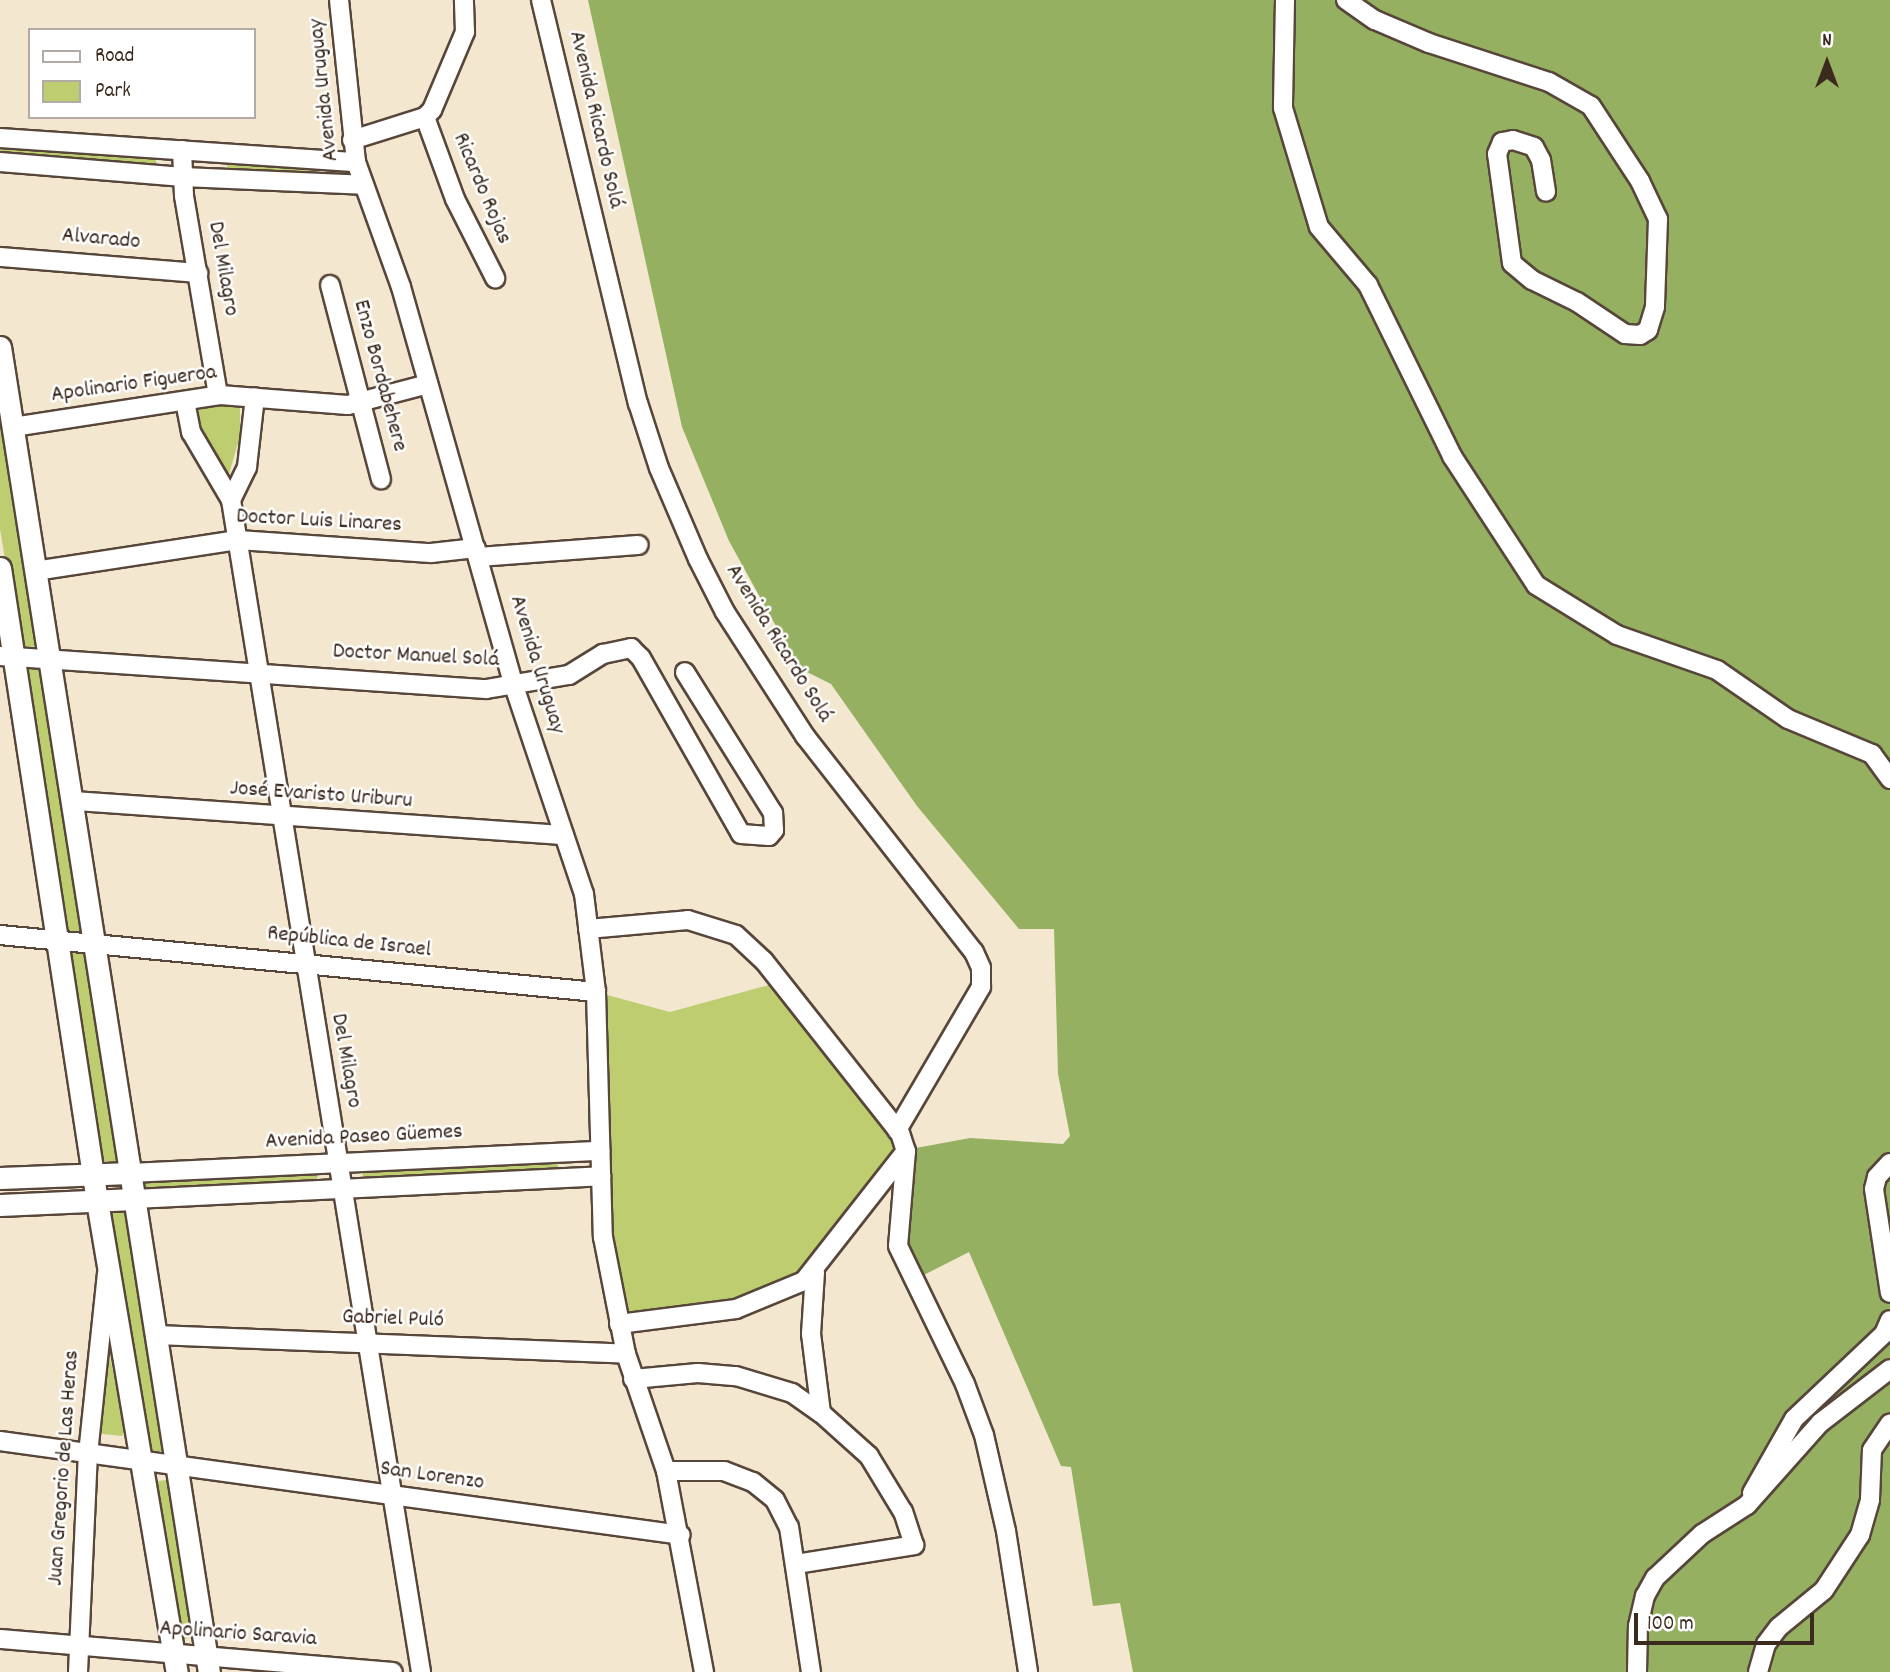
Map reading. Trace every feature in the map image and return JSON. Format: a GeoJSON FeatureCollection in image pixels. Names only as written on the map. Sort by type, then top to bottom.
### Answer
{"type":"FeatureCollection","features":[{"type":"Feature","properties":{"kind":"main road"},"geometry":{"type":"LineString","coordinates":[[0,347],[8,416],[75,801],[134,1199],[159,1335],[207,1664]]}},
{"type":"Feature","properties":{"kind":"main road"},"geometry":{"type":"LineString","coordinates":[[0,568],[7,657],[175,1664]]}},
{"type":"Feature","properties":{"kind":"main road"},"geometry":{"type":"LineString","coordinates":[[0,1178],[130,1173]]}},
{"type":"Feature","properties":{"kind":"main road"},"geometry":{"type":"LineString","coordinates":[[0,1205],[134,1199]]}},
{"type":"Feature","properties":{"kind":"street","name":"Avenida Uruguay"},"geometry":{"type":"LineString","coordinates":[[339,0],[356,162],[401,287],[514,686],[584,894],[596,992],[603,1237],[626,1354],[666,1471],[681,1535],[704,1672]]}},
{"type":"Feature","properties":{"kind":"street"},"geometry":{"type":"LineString","coordinates":[[352,140],[425,117],[437,103],[465,32],[464,0]]}},
{"type":"Feature","properties":{"kind":"street","name":"Avenida Ricardo Solá"},"geometry":{"type":"LineString","coordinates":[[541,0],[638,403],[659,468],[698,559],[725,612],[791,715],[849,796],[974,952],[981,968],[981,987],[897,1130]]}},
{"type":"Feature","properties":{"kind":"street"},"geometry":{"type":"LineString","coordinates":[[1285,0],[1283,108],[1319,227],[1368,285],[1452,456],[1536,585],[1617,635],[1717,670],[1788,719],[1872,754],[1890,779]]}},
{"type":"Feature","properties":{"kind":"street"},"geometry":{"type":"LineString","coordinates":[[1346,0],[1375,20],[1429,43],[1549,82],[1591,106],[1640,181],[1658,219],[1655,307],[1647,330],[1640,335],[1625,334],[1577,302],[1532,280],[1512,263],[1497,154],[1502,142],[1513,140],[1534,147],[1541,160],[1546,192]]}},
{"type":"Feature","properties":{"kind":"street","name":"Ricardo Rojas"},"geometry":{"type":"LineString","coordinates":[[425,117],[455,199],[495,278]]}},
{"type":"Feature","properties":{"kind":"street"},"geometry":{"type":"LineString","coordinates":[[0,138],[356,162]]}},
{"type":"Feature","properties":{"kind":"street","name":"Del Milagro"},"geometry":{"type":"LineString","coordinates":[[182,150],[183,177],[218,395]]}},
{"type":"Feature","properties":{"kind":"street"},"geometry":{"type":"LineString","coordinates":[[0,162],[183,177],[363,185]]}},
{"type":"Feature","properties":{"kind":"street","name":"Alvarado"},"geometry":{"type":"LineString","coordinates":[[0,257],[198,273]]}},
{"type":"Feature","properties":{"kind":"street","name":"Enzo Bordabehere"},"geometry":{"type":"LineString","coordinates":[[330,285],[381,479]]}},
{"type":"Feature","properties":{"kind":"street","name":"Apolinario Figueroa"},"geometry":{"type":"LineString","coordinates":[[8,416],[185,401],[218,395],[363,403],[428,384]]}},
{"type":"Feature","properties":{"kind":"street"},"geometry":{"type":"LineString","coordinates":[[231,500],[247,467],[255,397]]}},
{"type":"Feature","properties":{"kind":"street","name":"Del Milagro"},"geometry":{"type":"LineString","coordinates":[[185,401],[191,432],[231,500],[260,672],[303,963],[344,1189],[421,1672]]}},
{"type":"Feature","properties":{"kind":"street","name":"Doctor Luis Linares"},"geometry":{"type":"LineString","coordinates":[[35,571],[238,540],[431,553],[639,545]]}},
{"type":"Feature","properties":{"kind":"street","name":"Doctor Manuel Solá"},"geometry":{"type":"LineString","coordinates":[[7,657],[49,657],[486,689],[569,676],[603,654],[631,648],[641,658],[741,834],[769,836],[774,830],[773,813],[685,672]]}},
{"type":"Feature","properties":{"kind":"street","name":"José Evaristo Uriburu"},"geometry":{"type":"LineString","coordinates":[[75,801],[282,818],[564,835]]}},
{"type":"Feature","properties":{"kind":"street"},"geometry":{"type":"LineString","coordinates":[[589,929],[688,920],[736,935],[764,961],[897,1130],[906,1152],[898,1246],[972,1399],[984,1435],[1006,1531],[1028,1672]]}},
{"type":"Feature","properties":{"kind":"street","name":"República de Israel"},"geometry":{"type":"LineString","coordinates":[[0,935],[596,992]]}},
{"type":"Feature","properties":{"kind":"street","name":"Avenida Paseo Güemes"},"geometry":{"type":"LineString","coordinates":[[130,1173],[600,1151]]}},
{"type":"Feature","properties":{"kind":"street"},"geometry":{"type":"LineString","coordinates":[[619,1324],[736,1309],[792,1288],[815,1272],[855,1213],[906,1152]]}},
{"type":"Feature","properties":{"kind":"street"},"geometry":{"type":"LineString","coordinates":[[1890,1163],[1881,1169],[1874,1189],[1890,1293]]}},
{"type":"Feature","properties":{"kind":"street"},"geometry":{"type":"LineString","coordinates":[[134,1199],[601,1176]]}},
{"type":"Feature","properties":{"kind":"street","name":"Juan Gregorio de Las Heras"},"geometry":{"type":"LineString","coordinates":[[78,1672],[88,1454],[100,1306],[108,1267]]}},
{"type":"Feature","properties":{"kind":"street"},"geometry":{"type":"LineString","coordinates":[[815,1272],[811,1334],[821,1413]]}},
{"type":"Feature","properties":{"kind":"street"},"geometry":{"type":"LineString","coordinates":[[1747,1505],[1774,1449],[1794,1419],[1884,1334],[1890,1321]]}},
{"type":"Feature","properties":{"kind":"street","name":"Gabriel Puló"},"geometry":{"type":"LineString","coordinates":[[159,1335],[626,1354]]}},
{"type":"Feature","properties":{"kind":"street"},"geometry":{"type":"LineString","coordinates":[[1637,1672],[1637,1626],[1645,1596],[1655,1578],[1702,1534],[1747,1505],[1820,1423],[1890,1369]]}},
{"type":"Feature","properties":{"kind":"street"},"geometry":{"type":"LineString","coordinates":[[633,1379],[698,1373],[736,1376],[792,1393],[821,1413],[869,1456],[902,1512],[914,1545],[796,1564]]}},
{"type":"Feature","properties":{"kind":"street"},"geometry":{"type":"LineString","coordinates":[[1758,1672],[1766,1644],[1779,1627],[1824,1590],[1860,1535],[1870,1499],[1872,1450],[1890,1423]]}},
{"type":"Feature","properties":{"kind":"street","name":"San Lorenzo"},"geometry":{"type":"LineString","coordinates":[[0,1441],[681,1535]]}},
{"type":"Feature","properties":{"kind":"street"},"geometry":{"type":"LineString","coordinates":[[666,1471],[724,1471],[766,1491],[786,1517],[796,1564],[811,1672]]}},
{"type":"Feature","properties":{"kind":"street","name":"Apolinario Saravia"},"geometry":{"type":"LineString","coordinates":[[0,1639],[79,1646],[175,1664],[393,1672]]}},
{"type":"Feature","properties":{"kind":"green space"},"geometry":{"type":"Polygon","coordinates":[[[588,0],[1890,0],[1890,1672],[1133,1672],[1120,1603],[1093,1606],[1071,1467],[1061,1466],[969,1252],[916,1279],[903,1245],[916,1148],[970,1138],[1063,1144],[1070,1136],[1058,1074],[1054,929],[1019,929],[917,806],[831,684],[799,668],[729,541],[682,427],[588,0]]]}},
{"type":"Feature","properties":{"kind":"green space"},"geometry":{"type":"Polygon","coordinates":[[[0,140],[156,155],[156,163],[151,169],[0,158],[0,140]]]}},
{"type":"Feature","properties":{"kind":"green space"},"geometry":{"type":"Polygon","coordinates":[[[230,160],[316,168],[316,174],[312,179],[230,173],[226,163],[230,160]]]}},
{"type":"Feature","properties":{"kind":"green space"},"geometry":{"type":"Polygon","coordinates":[[[213,403],[240,408],[240,436],[227,481],[195,429],[194,413],[213,403]]]}},
{"type":"Feature","properties":{"kind":"green space"},"geometry":{"type":"Polygon","coordinates":[[[0,413],[37,646],[22,645],[18,636],[0,529],[0,413]]]}},
{"type":"Feature","properties":{"kind":"green space"},"geometry":{"type":"Polygon","coordinates":[[[35,665],[42,668],[86,931],[82,935],[62,930],[22,669],[35,665]]]}},
{"type":"Feature","properties":{"kind":"green space"},"geometry":{"type":"Polygon","coordinates":[[[71,953],[86,953],[121,1159],[117,1163],[98,1160],[66,959],[71,953]]]}},
{"type":"Feature","properties":{"kind":"green space"},"geometry":{"type":"Polygon","coordinates":[[[780,982],[901,1146],[824,1257],[772,1297],[619,1324],[603,1232],[596,992],[670,1012],[780,982]]]}},
{"type":"Feature","properties":{"kind":"green space"},"geometry":{"type":"Polygon","coordinates":[[[556,1162],[560,1170],[366,1181],[362,1174],[366,1170],[556,1162]]]}},
{"type":"Feature","properties":{"kind":"green space"},"geometry":{"type":"Polygon","coordinates":[[[313,1173],[318,1176],[315,1184],[148,1191],[143,1183],[313,1173]]]}},
{"type":"Feature","properties":{"kind":"green space"},"geometry":{"type":"Polygon","coordinates":[[[112,1209],[127,1209],[164,1450],[156,1452],[150,1451],[108,1213],[112,1209]]]}},
{"type":"Feature","properties":{"kind":"green space"},"geometry":{"type":"Polygon","coordinates":[[[107,1342],[125,1431],[122,1436],[103,1434],[99,1429],[107,1342]]]}},
{"type":"Feature","properties":{"kind":"green space"},"geometry":{"type":"Polygon","coordinates":[[[173,1479],[195,1637],[176,1640],[154,1482],[173,1479]]]}}]}
